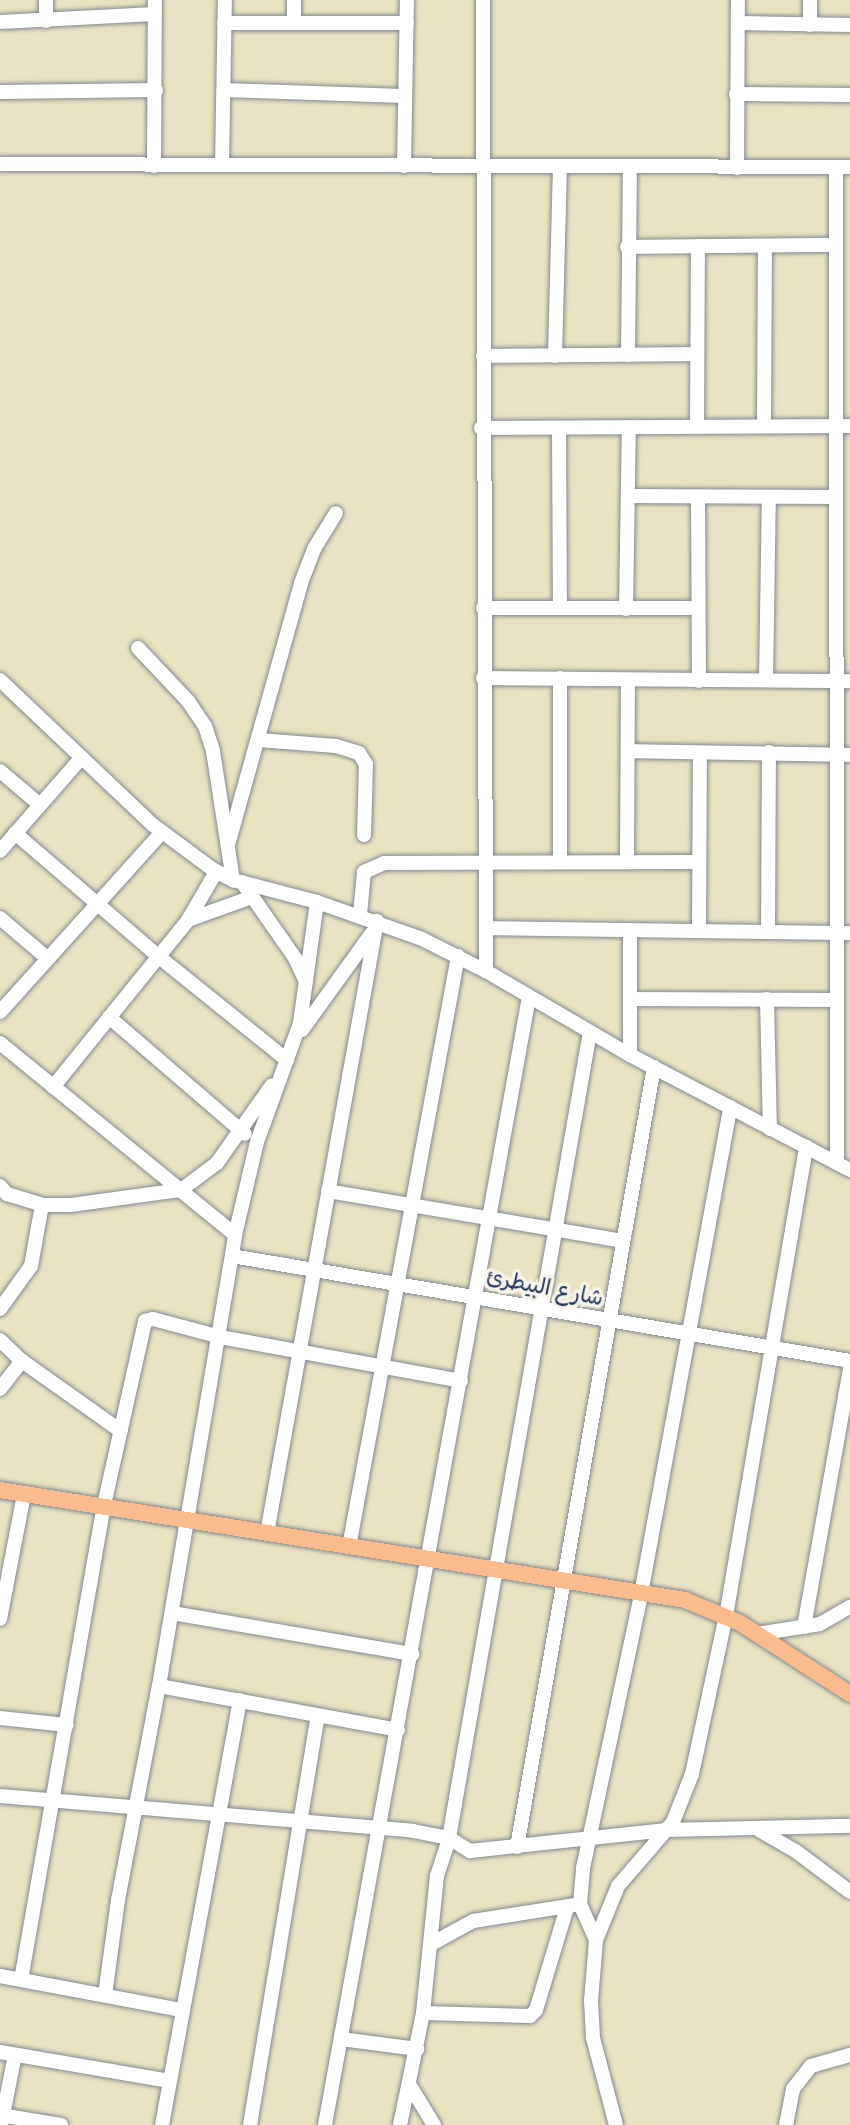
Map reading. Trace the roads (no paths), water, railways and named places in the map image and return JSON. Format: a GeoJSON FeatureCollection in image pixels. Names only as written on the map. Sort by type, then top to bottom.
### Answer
{"type":"FeatureCollection","features":[{"type":"Feature","properties":{"kind":"main road"},"geometry":{"type":"LineString","coordinates":[[0,1490],[685,1600],[726,1616],[843,1690]]}},
{"type":"Feature","properties":{"kind":"street"},"geometry":{"type":"LineString","coordinates":[[46,0],[46,21]]}},
{"type":"Feature","properties":{"kind":"street"},"geometry":{"type":"LineString","coordinates":[[222,165],[225,0]]}},
{"type":"Feature","properties":{"kind":"street"},"geometry":{"type":"LineString","coordinates":[[294,0],[294,23]]}},
{"type":"Feature","properties":{"kind":"street"},"geometry":{"type":"LineString","coordinates":[[404,166],[407,0]]}},
{"type":"Feature","properties":{"kind":"street"},"geometry":{"type":"LineString","coordinates":[[483,0],[485,166],[481,428],[486,971]]}},
{"type":"Feature","properties":{"kind":"street"},"geometry":{"type":"LineString","coordinates":[[737,168],[738,0]]}},
{"type":"Feature","properties":{"kind":"street"},"geometry":{"type":"LineString","coordinates":[[810,0],[810,25]]}},
{"type":"Feature","properties":{"kind":"street"},"geometry":{"type":"LineString","coordinates":[[0,22],[46,21],[155,7],[154,166]]}},
{"type":"Feature","properties":{"kind":"street"},"geometry":{"type":"LineString","coordinates":[[224,23],[407,23]]}},
{"type":"Feature","properties":{"kind":"street"},"geometry":{"type":"LineString","coordinates":[[738,23],[850,25]]}},
{"type":"Feature","properties":{"kind":"street"},"geometry":{"type":"LineString","coordinates":[[0,92],[156,90]]}},
{"type":"Feature","properties":{"kind":"street"},"geometry":{"type":"LineString","coordinates":[[224,90],[404,96]]}},
{"type":"Feature","properties":{"kind":"street"},"geometry":{"type":"LineString","coordinates":[[736,94],[850,95]]}},
{"type":"Feature","properties":{"kind":"street"},"geometry":{"type":"LineString","coordinates":[[0,164],[843,167],[835,245],[844,358],[843,426],[835,497],[843,608],[843,933],[837,1000],[844,1115],[843,1167],[630,1055],[458,956],[376,925],[360,915],[216,872],[162,832],[0,680]]}},
{"type":"Feature","properties":{"kind":"street"},"geometry":{"type":"LineString","coordinates":[[555,356],[560,168]]}},
{"type":"Feature","properties":{"kind":"street"},"geometry":{"type":"LineString","coordinates":[[628,355],[630,168]]}},
{"type":"Feature","properties":{"kind":"street"},"geometry":{"type":"LineString","coordinates":[[627,247],[835,245]]}},
{"type":"Feature","properties":{"kind":"street"},"geometry":{"type":"LineString","coordinates":[[697,426],[698,246]]}},
{"type":"Feature","properties":{"kind":"street"},"geometry":{"type":"LineString","coordinates":[[764,425],[765,246]]}},
{"type":"Feature","properties":{"kind":"street"},"geometry":{"type":"LineString","coordinates":[[483,356],[696,354]]}},
{"type":"Feature","properties":{"kind":"street"},"geometry":{"type":"LineString","coordinates":[[481,428],[843,426]]}},
{"type":"Feature","properties":{"kind":"street"},"geometry":{"type":"LineString","coordinates":[[626,609],[629,427]]}},
{"type":"Feature","properties":{"kind":"street"},"geometry":{"type":"LineString","coordinates":[[559,428],[560,608]]}},
{"type":"Feature","properties":{"kind":"street"},"geometry":{"type":"LineString","coordinates":[[628,496],[835,497]]}},
{"type":"Feature","properties":{"kind":"street"},"geometry":{"type":"LineString","coordinates":[[698,497],[699,681]]}},
{"type":"Feature","properties":{"kind":"street"},"geometry":{"type":"LineString","coordinates":[[766,680],[769,498]]}},
{"type":"Feature","properties":{"kind":"street"},"geometry":{"type":"LineString","coordinates":[[228,845],[301,583],[314,549],[336,513]]}},
{"type":"Feature","properties":{"kind":"street"},"geometry":{"type":"LineString","coordinates":[[483,608],[698,608]]}},
{"type":"Feature","properties":{"kind":"street"},"geometry":{"type":"LineString","coordinates":[[138,648],[188,701],[205,726],[211,742],[228,845],[238,881],[295,958],[306,983]]}},
{"type":"Feature","properties":{"kind":"street"},"geometry":{"type":"LineString","coordinates":[[483,678],[843,681]]}},
{"type":"Feature","properties":{"kind":"street"},"geometry":{"type":"LineString","coordinates":[[560,678],[560,861]]}},
{"type":"Feature","properties":{"kind":"street"},"geometry":{"type":"LineString","coordinates":[[627,862],[628,680]]}},
{"type":"Feature","properties":{"kind":"street"},"geometry":{"type":"LineString","coordinates":[[259,740],[336,746],[359,753],[366,764],[364,835]]}},
{"type":"Feature","properties":{"kind":"street"},"geometry":{"type":"LineString","coordinates":[[628,751],[843,755]]}},
{"type":"Feature","properties":{"kind":"street"},"geometry":{"type":"LineString","coordinates":[[768,932],[769,752]]}},
{"type":"Feature","properties":{"kind":"street"},"geometry":{"type":"LineString","coordinates":[[699,931],[700,753]]}},
{"type":"Feature","properties":{"kind":"street"},"geometry":{"type":"LineString","coordinates":[[0,851],[81,758]]}},
{"type":"Feature","properties":{"kind":"street"},"geometry":{"type":"LineString","coordinates":[[0,771],[40,805]]}},
{"type":"Feature","properties":{"kind":"street"},"geometry":{"type":"LineString","coordinates":[[0,1012],[162,832]]}},
{"type":"Feature","properties":{"kind":"street"},"geometry":{"type":"LineString","coordinates":[[15,833],[284,1066]]}},
{"type":"Feature","properties":{"kind":"street"},"geometry":{"type":"LineString","coordinates":[[360,915],[363,875],[374,865],[485,861],[698,862]]}},
{"type":"Feature","properties":{"kind":"street"},"geometry":{"type":"LineString","coordinates":[[53,1087],[188,920],[216,872]]}},
{"type":"Feature","properties":{"kind":"street"},"geometry":{"type":"LineString","coordinates":[[188,920],[252,897]]}},
{"type":"Feature","properties":{"kind":"street"},"geometry":{"type":"LineString","coordinates":[[105,1995],[118,1900],[172,1613],[235,1235],[257,1142],[295,1040],[317,902]]}},
{"type":"Feature","properties":{"kind":"street"},"geometry":{"type":"LineString","coordinates":[[0,918],[47,958]]}},
{"type":"Feature","properties":{"kind":"street"},"geometry":{"type":"LineString","coordinates":[[295,1040],[376,925]]}},
{"type":"Feature","properties":{"kind":"street"},"geometry":{"type":"LineString","coordinates":[[267,1533],[376,925]]}},
{"type":"Feature","properties":{"kind":"street"},"geometry":{"type":"LineString","coordinates":[[486,928],[630,933],[843,933]]}},
{"type":"Feature","properties":{"kind":"street"},"geometry":{"type":"LineString","coordinates":[[630,933],[630,1055]]}},
{"type":"Feature","properties":{"kind":"street"},"geometry":{"type":"LineString","coordinates":[[349,1547],[458,956]]}},
{"type":"Feature","properties":{"kind":"street"},"geometry":{"type":"LineString","coordinates":[[325,2125],[413,1654],[529,997]]}},
{"type":"Feature","properties":{"kind":"street"},"geometry":{"type":"LineString","coordinates":[[630,999],[837,1000]]}},
{"type":"Feature","properties":{"kind":"street"},"geometry":{"type":"LineString","coordinates":[[767,999],[770,1129]]}},
{"type":"Feature","properties":{"kind":"street"},"geometry":{"type":"LineString","coordinates":[[109,1017],[238,1130],[257,1142]]}},
{"type":"Feature","properties":{"kind":"street"},"geometry":{"type":"LineString","coordinates":[[400,2125],[423,2013],[433,1943],[437,1876],[449,1838],[590,1032]]}},
{"type":"Feature","properties":{"kind":"street"},"geometry":{"type":"LineString","coordinates":[[0,1043],[235,1235]]}},
{"type":"Feature","properties":{"kind":"street"},"geometry":{"type":"LineString","coordinates":[[0,1186],[7,1194],[42,1205],[71,1205],[181,1190],[217,1163],[284,1066]]}},
{"type":"Feature","properties":{"kind":"street"},"geometry":{"type":"LineString","coordinates":[[517,1847],[654,1067]]}},
{"type":"Feature","properties":{"kind":"street"},"geometry":{"type":"LineString","coordinates":[[423,2013],[530,2016],[536,2010],[574,1906],[641,1594],[730,1107]]}},
{"type":"Feature","properties":{"kind":"street"},"geometry":{"type":"LineString","coordinates":[[616,2125],[593,2038],[591,2001],[596,1940],[618,1886],[649,1846],[667,1830],[692,1774],[726,1616],[806,1147]]}},
{"type":"Feature","properties":{"kind":"street"},"geometry":{"type":"LineString","coordinates":[[328,1191],[623,1241]]}},
{"type":"Feature","properties":{"kind":"street"},"geometry":{"type":"LineString","coordinates":[[0,1309],[31,1266],[42,1205]]}},
{"type":"Feature","properties":{"kind":"street","name":"شارع البيطرئ"},"geometry":{"type":"LineString","coordinates":[[232,1256],[315,1267],[542,1310],[850,1361]]}},
{"type":"Feature","properties":{"kind":"street"},"geometry":{"type":"LineString","coordinates":[[21,1980],[55,1800],[104,1505],[145,1321],[156,1320],[220,1337],[461,1381]]}},
{"type":"Feature","properties":{"kind":"street"},"geometry":{"type":"LineString","coordinates":[[0,1340],[22,1361],[121,1431]]}},
{"type":"Feature","properties":{"kind":"street"},"geometry":{"type":"LineString","coordinates":[[0,1389],[22,1361]]}},
{"type":"Feature","properties":{"kind":"street"},"geometry":{"type":"LineString","coordinates":[[804,1627],[850,1368]]}},
{"type":"Feature","properties":{"kind":"street"},"geometry":{"type":"LineString","coordinates":[[0,1619],[24,1494]]}},
{"type":"Feature","properties":{"kind":"street"},"geometry":{"type":"LineString","coordinates":[[757,1634],[828,1621],[850,1607]]}},
{"type":"Feature","properties":{"kind":"street"},"geometry":{"type":"LineString","coordinates":[[172,1613],[413,1654]]}},
{"type":"Feature","properties":{"kind":"street"},"geometry":{"type":"LineString","coordinates":[[159,1686],[398,1730]]}},
{"type":"Feature","properties":{"kind":"street"},"geometry":{"type":"LineString","coordinates":[[162,2125],[240,1700]]}},
{"type":"Feature","properties":{"kind":"street"},"geometry":{"type":"LineString","coordinates":[[250,2125],[318,1716]]}},
{"type":"Feature","properties":{"kind":"street"},"geometry":{"type":"LineString","coordinates":[[0,1718],[67,1725]]}},
{"type":"Feature","properties":{"kind":"street"},"geometry":{"type":"LineString","coordinates":[[0,1796],[220,1813],[449,1838],[470,1851],[667,1830],[850,1826]]}},
{"type":"Feature","properties":{"kind":"street"},"geometry":{"type":"LineString","coordinates":[[758,1830],[797,1852],[850,1892]]}},
{"type":"Feature","properties":{"kind":"street"},"geometry":{"type":"LineString","coordinates":[[433,1943],[473,1921],[574,1906]]}},
{"type":"Feature","properties":{"kind":"street"},"geometry":{"type":"LineString","coordinates":[[574,1906],[596,1940]]}},
{"type":"Feature","properties":{"kind":"street"},"geometry":{"type":"LineString","coordinates":[[0,1976],[182,2010]]}},
{"type":"Feature","properties":{"kind":"street"},"geometry":{"type":"LineString","coordinates":[[341,2039],[417,2049]]}},
{"type":"Feature","properties":{"kind":"street"},"geometry":{"type":"LineString","coordinates":[[61,2125],[2,2119],[7,2053],[170,2081]]}},
{"type":"Feature","properties":{"kind":"street"},"geometry":{"type":"LineString","coordinates":[[786,2125],[793,2089],[811,2066],[850,2055]]}},
{"type":"Feature","properties":{"kind":"street"},"geometry":{"type":"LineString","coordinates":[[409,2084],[434,2125]]}}]}
